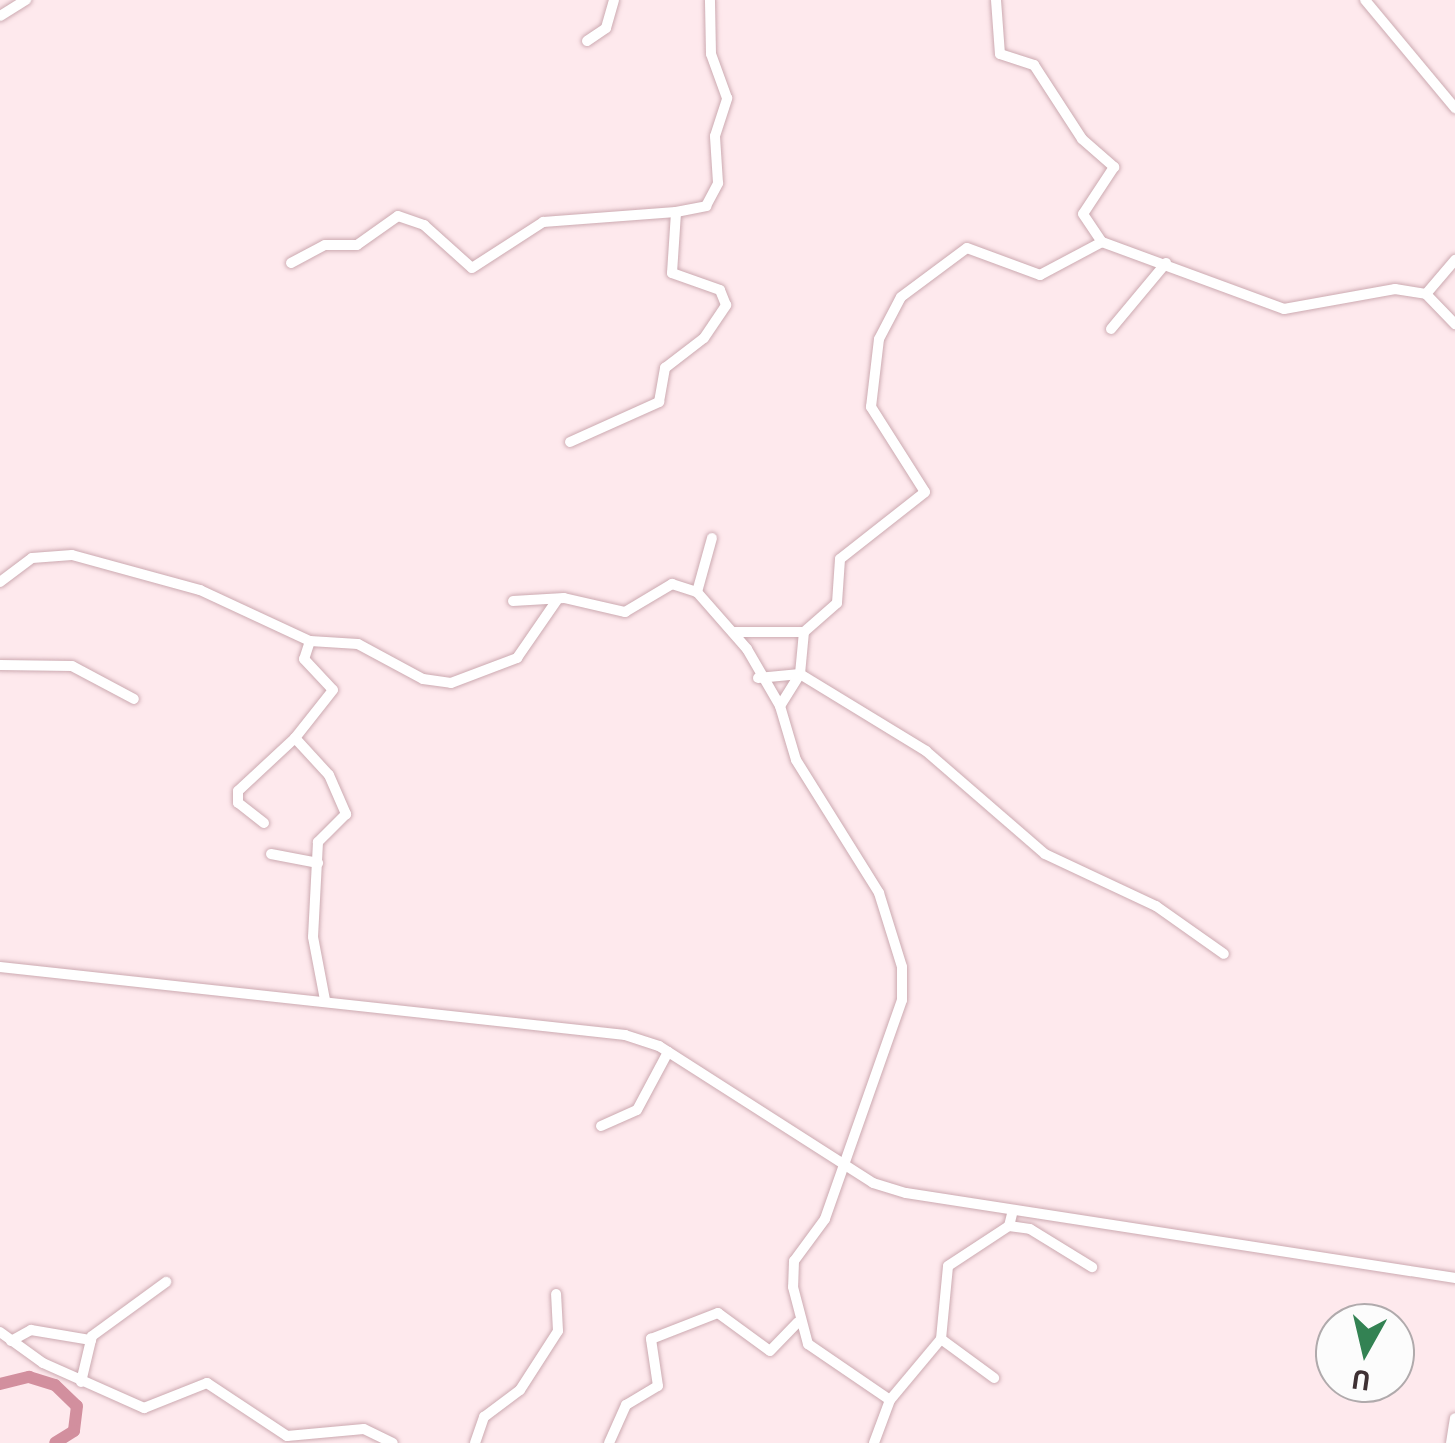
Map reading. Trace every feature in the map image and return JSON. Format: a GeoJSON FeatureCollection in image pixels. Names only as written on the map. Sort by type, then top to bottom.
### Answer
{"type":"FeatureCollection","features":[{"type":"Feature","properties":{"kind":"street"},"geometry":{"type":"LineString","coordinates":[[0,16],[26,0]]}},
{"type":"Feature","properties":{"kind":"street"},"geometry":{"type":"LineString","coordinates":[[587,41],[606,28],[614,0]]}},
{"type":"Feature","properties":{"kind":"street"},"geometry":{"type":"LineString","coordinates":[[291,263],[325,245],[357,245],[398,216],[424,224],[472,268],[543,222],[676,212],[706,206],[718,182],[715,141],[727,98],[711,54],[710,0]]}},
{"type":"Feature","properties":{"kind":"street"},"geometry":{"type":"LineString","coordinates":[[996,0],[1000,54],[1034,64],[1082,139],[1114,167],[1082,214],[1102,242],[1287,309],[1342,305],[1375,290],[1426,294],[1455,324]]}},
{"type":"Feature","properties":{"kind":"street"},"geometry":{"type":"LineString","coordinates":[[1365,0],[1455,108]]}},
{"type":"Feature","properties":{"kind":"street"},"geometry":{"type":"LineString","coordinates":[[570,442],[660,402],[665,368],[725,308],[720,290],[673,276],[676,212]]}},
{"type":"Feature","properties":{"kind":"street"},"geometry":{"type":"LineString","coordinates":[[734,632],[804,632],[833,612],[844,554],[925,492],[871,407],[879,339],[901,296],[967,248],[1040,275],[1102,242]]}},
{"type":"Feature","properties":{"kind":"street"},"geometry":{"type":"LineString","coordinates":[[1426,294],[1455,260]]}},
{"type":"Feature","properties":{"kind":"street"},"geometry":{"type":"LineString","coordinates":[[1111,329],[1166,263]]}},
{"type":"Feature","properties":{"kind":"street"},"geometry":{"type":"LineString","coordinates":[[697,592],[712,538]]}},
{"type":"Feature","properties":{"kind":"street"},"geometry":{"type":"LineString","coordinates":[[0,582],[32,558],[72,555],[200,590],[310,640],[366,646],[423,679],[452,683],[517,658],[557,600]]}},
{"type":"Feature","properties":{"kind":"street"},"geometry":{"type":"LineString","coordinates":[[513,601],[557,600],[625,612],[672,584],[697,592],[734,632],[758,678],[780,706],[796,760],[867,866],[902,967],[902,1000],[825,1219],[794,1261],[798,1322],[814,1351],[890,1400]]}},
{"type":"Feature","properties":{"kind":"street"},"geometry":{"type":"LineString","coordinates":[[780,706],[800,674],[804,632]]}},
{"type":"Feature","properties":{"kind":"street"},"geometry":{"type":"LineString","coordinates":[[264,823],[238,803],[238,790],[295,738],[333,690],[304,660],[310,640]]}},
{"type":"Feature","properties":{"kind":"street"},"geometry":{"type":"LineString","coordinates":[[0,665],[72,666],[134,699]]}},
{"type":"Feature","properties":{"kind":"street"},"geometry":{"type":"LineString","coordinates":[[758,678],[800,674],[926,751],[1045,854],[1156,906],[1224,954]]}},
{"type":"Feature","properties":{"kind":"street"},"geometry":{"type":"LineString","coordinates":[[295,738],[329,775],[346,814],[319,836],[313,938],[324,1000]]}},
{"type":"Feature","properties":{"kind":"street"},"geometry":{"type":"LineString","coordinates":[[270,854],[318,863]]}},
{"type":"Feature","properties":{"kind":"street"},"geometry":{"type":"LineString","coordinates":[[0,967],[626,1035],[668,1052],[843,1166],[906,1193],[1455,1278]]}},
{"type":"Feature","properties":{"kind":"street"},"geometry":{"type":"LineString","coordinates":[[601,1126],[638,1110],[668,1052]]}},
{"type":"Feature","properties":{"kind":"street"},"geometry":{"type":"LineString","coordinates":[[1009,1226],[1013,1210]]}},
{"type":"Feature","properties":{"kind":"street"},"geometry":{"type":"LineString","coordinates":[[874,1443],[890,1400],[940,1339],[948,1266],[1009,1226],[1030,1229],[1092,1267]]}},
{"type":"Feature","properties":{"kind":"street"},"geometry":{"type":"LineString","coordinates":[[82,1382],[91,1340],[166,1282]]}},
{"type":"Feature","properties":{"kind":"street"},"geometry":{"type":"LineString","coordinates":[[474,1443],[484,1417],[520,1390],[558,1331],[556,1294]]}},
{"type":"Feature","properties":{"kind":"street"},"geometry":{"type":"LineString","coordinates":[[609,1443],[626,1405],[658,1386],[646,1354],[651,1339],[718,1312],[770,1351],[798,1322]]}},
{"type":"Feature","properties":{"kind":"street"},"geometry":{"type":"LineString","coordinates":[[11,1342],[30,1330],[91,1340]]}},
{"type":"Feature","properties":{"kind":"street"},"geometry":{"type":"LineString","coordinates":[[0,1332],[82,1382],[151,1409],[207,1382],[288,1436],[364,1428],[394,1443]]}},
{"type":"Feature","properties":{"kind":"street"},"geometry":{"type":"LineString","coordinates":[[940,1339],[994,1378]]}},
{"type":"Feature","properties":{"kind":"street"},"geometry":{"type":"LineString","coordinates":[[1451,1443],[1455,1418]]}},
{"type":"Feature","properties":{"kind":"waterway"},"geometry":{"type":"LineString","coordinates":[[0,1384],[29,1377],[55,1385],[77,1406],[74,1431],[55,1443]]}}]}
